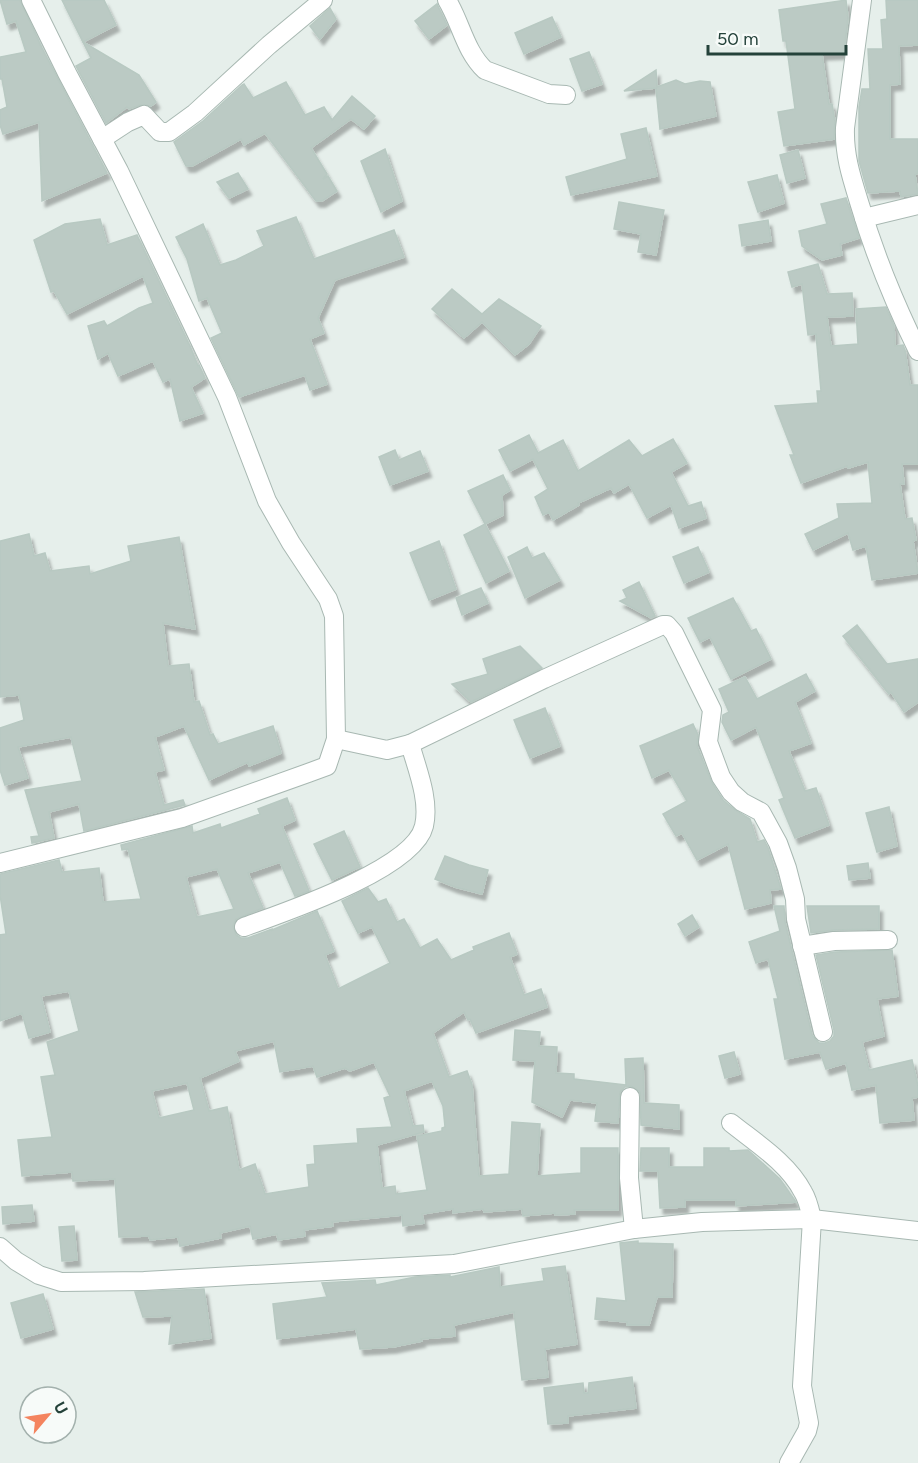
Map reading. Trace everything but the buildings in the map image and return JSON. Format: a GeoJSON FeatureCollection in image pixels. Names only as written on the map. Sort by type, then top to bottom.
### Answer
{"type":"FeatureCollection","features":[{"type":"Feature","properties":{"kind":"street"},"geometry":{"type":"LineString","coordinates":[[0,863],[182,818],[308,774],[327,766],[336,739],[334,616],[328,598],[302,561],[267,501],[227,398],[102,139],[31,0]]}},
{"type":"Feature","properties":{"kind":"street"},"geometry":{"type":"LineString","coordinates":[[102,139],[128,122],[144,115],[160,132],[169,132],[195,113],[269,45],[323,0]]}},
{"type":"Feature","properties":{"kind":"street"},"geometry":{"type":"LineString","coordinates":[[447,0],[477,63],[485,70],[549,94],[566,95]]}},
{"type":"Feature","properties":{"kind":"street"},"geometry":{"type":"LineString","coordinates":[[862,0],[844,148],[864,218],[900,315],[918,351]]}},
{"type":"Feature","properties":{"kind":"street"},"geometry":{"type":"LineString","coordinates":[[864,218],[918,205]]}},
{"type":"Feature","properties":{"kind":"street"},"geometry":{"type":"LineString","coordinates":[[336,739],[387,750],[410,744],[544,679],[667,625],[674,633],[712,710],[708,742],[722,777],[731,792],[742,802],[761,812],[778,843],[795,898],[796,919],[823,1032]]}},
{"type":"Feature","properties":{"kind":"street"},"geometry":{"type":"LineString","coordinates":[[244,927],[373,874],[412,847],[424,824],[424,805],[422,785],[410,744]]}},
{"type":"Feature","properties":{"kind":"street"},"geometry":{"type":"LineString","coordinates":[[802,946],[834,941],[888,940]]}},
{"type":"Feature","properties":{"kind":"street"},"geometry":{"type":"LineString","coordinates":[[630,1097],[629,1178],[634,1229]]}},
{"type":"Feature","properties":{"kind":"street"},"geometry":{"type":"LineString","coordinates":[[731,1123],[783,1166],[796,1180],[804,1193],[812,1219],[802,1386],[809,1423],[789,1463]]}},
{"type":"Feature","properties":{"kind":"street"},"geometry":{"type":"LineString","coordinates":[[0,1247],[16,1261],[39,1275],[62,1282],[144,1281],[454,1264],[634,1229],[702,1222],[812,1219],[918,1231]]}}]}
